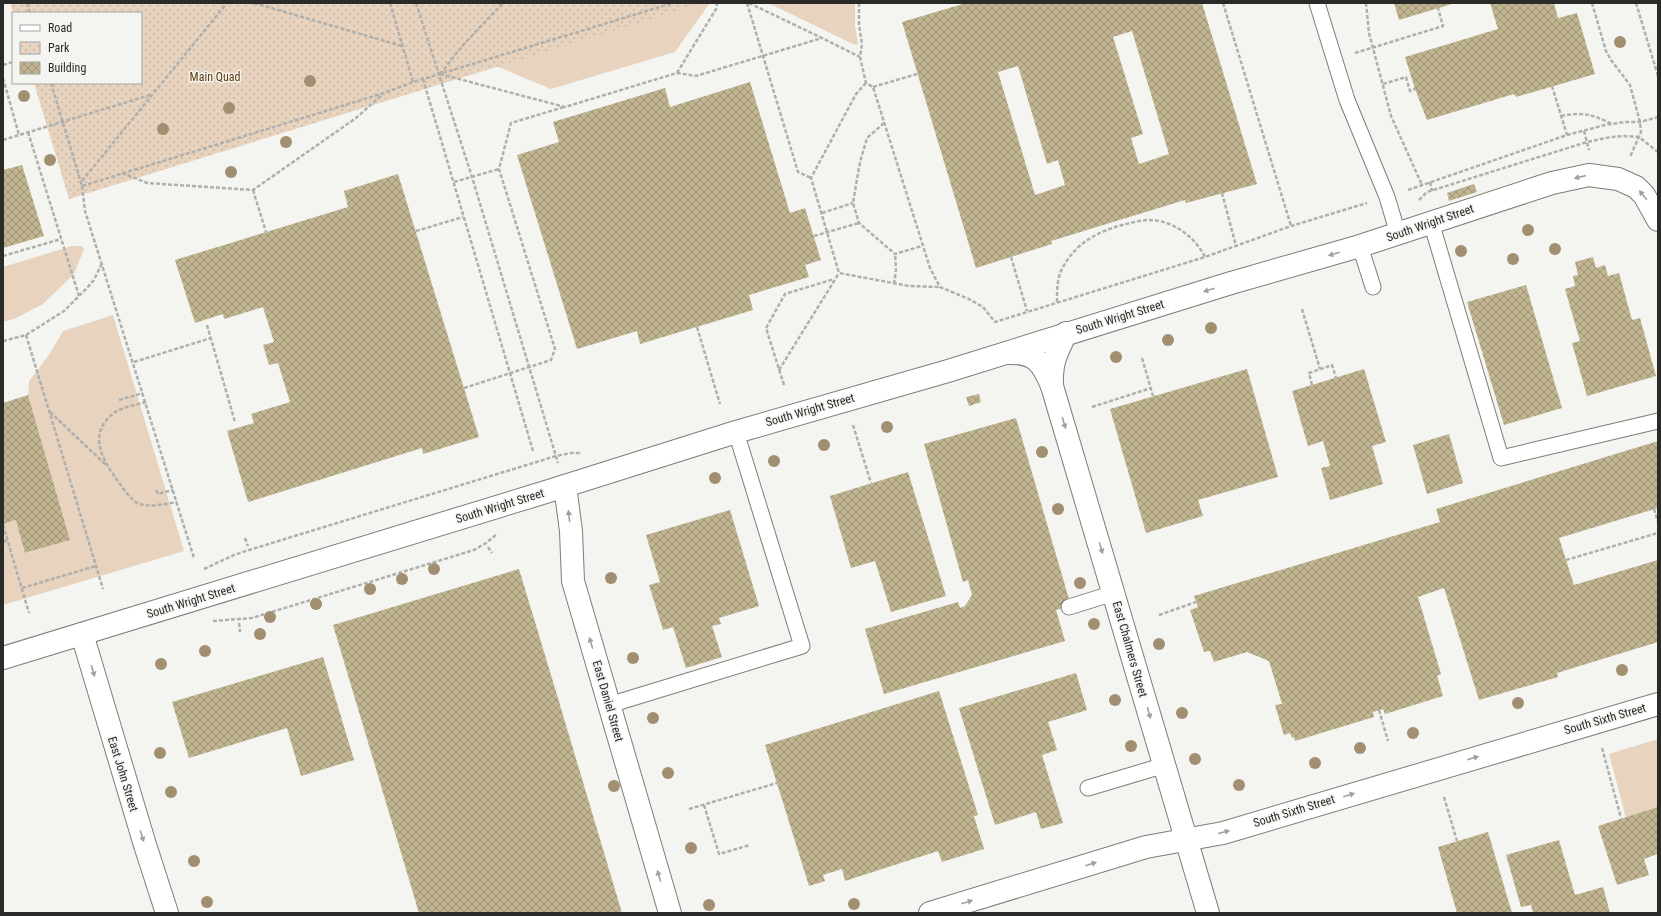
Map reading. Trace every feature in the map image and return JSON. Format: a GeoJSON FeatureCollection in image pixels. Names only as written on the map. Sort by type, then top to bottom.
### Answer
{"type":"FeatureCollection","features":[{"type":"Feature","properties":{"kind":"street","name":"South Wright Street"},"geometry":{"type":"LineString","coordinates":[[3,658],[565,486],[736,432],[1004,353],[1231,283],[1360,246],[1552,183],[1589,175],[1618,179],[1636,187],[1644,195],[1658,220]]}},
{"type":"Feature","properties":{"kind":"street","name":"East Chalmers Street"},"geometry":{"type":"LineString","coordinates":[[1052,386],[1054,357],[1066,333]]}},
{"type":"Feature","properties":{"kind":"street","name":"East Chalmers Street"},"geometry":{"type":"LineString","coordinates":[[1004,353],[1023,352],[1033,357],[1046,371],[1052,386],[1208,913]]}},
{"type":"Feature","properties":{"kind":"street","name":"East Daniel Street"},"geometry":{"type":"LineString","coordinates":[[565,486],[571,532],[573,581],[670,913]]}},
{"type":"Feature","properties":{"kind":"street","name":"East John Street"},"geometry":{"type":"LineString","coordinates":[[82,634],[145,845],[167,913]]}},
{"type":"Feature","properties":{"kind":"street","name":"South Sixth Street"},"geometry":{"type":"LineString","coordinates":[[930,913],[1127,853],[1222,832],[1658,704]]}},
{"type":"Feature","properties":{"kind":"lane"},"geometry":{"type":"LineString","coordinates":[[1317,3],[1346,100],[1387,197],[1398,234]]}},
{"type":"Feature","properties":{"kind":"lane"},"geometry":{"type":"LineString","coordinates":[[1431,222],[1501,458],[1658,421]]}},
{"type":"Feature","properties":{"kind":"lane"},"geometry":{"type":"LineString","coordinates":[[1360,246],[1373,287]]}},
{"type":"Feature","properties":{"kind":"lane"},"geometry":{"type":"LineString","coordinates":[[609,705],[802,646],[736,432]]}},
{"type":"Feature","properties":{"kind":"lane"},"geometry":{"type":"LineString","coordinates":[[1069,607],[1114,593]]}},
{"type":"Feature","properties":{"kind":"lane"},"geometry":{"type":"LineString","coordinates":[[1088,788],[1165,765]]}},
{"type":"Feature","properties":{"kind":"path"},"geometry":{"type":"LineString","coordinates":[[81,182],[150,95],[227,3]]}},
{"type":"Feature","properties":{"kind":"path"},"geometry":{"type":"LineString","coordinates":[[254,3],[402,46]]}},
{"type":"Feature","properties":{"kind":"path"},"geometry":{"type":"LineString","coordinates":[[390,3],[413,82]]}},
{"type":"Feature","properties":{"kind":"path"},"geometry":{"type":"LineString","coordinates":[[416,3],[427,43],[440,74],[472,177],[565,486]]}},
{"type":"Feature","properties":{"kind":"path"},"geometry":{"type":"LineString","coordinates":[[440,74],[464,44],[503,3]]}},
{"type":"Feature","properties":{"kind":"path"},"geometry":{"type":"LineString","coordinates":[[82,186],[384,93],[413,82],[673,3]]}},
{"type":"Feature","properties":{"kind":"path"},"geometry":{"type":"LineString","coordinates":[[676,73],[716,9],[717,3]]}},
{"type":"Feature","properties":{"kind":"path"},"geometry":{"type":"LineString","coordinates":[[748,3],[860,57]]}},
{"type":"Feature","properties":{"kind":"path"},"geometry":{"type":"LineString","coordinates":[[748,3],[762,56],[798,172],[811,178]]}},
{"type":"Feature","properties":{"kind":"path"},"geometry":{"type":"LineString","coordinates":[[859,3],[859,25],[862,44],[860,57],[866,83],[873,87],[922,246],[930,268],[940,287]]}},
{"type":"Feature","properties":{"kind":"path"},"geometry":{"type":"LineString","coordinates":[[1223,3],[1291,226]]}},
{"type":"Feature","properties":{"kind":"path"},"geometry":{"type":"LineString","coordinates":[[1366,3],[1369,33],[1391,116],[1422,185]]}},
{"type":"Feature","properties":{"kind":"path"},"geometry":{"type":"LineString","coordinates":[[1592,3],[1606,51],[1630,85],[1640,122],[1641,132],[1634,149]]}},
{"type":"Feature","properties":{"kind":"path"},"geometry":{"type":"LineString","coordinates":[[1636,3],[1658,76]]}},
{"type":"Feature","properties":{"kind":"path"},"geometry":{"type":"LineString","coordinates":[[1334,61],[1373,47],[1443,26],[1438,8]]}},
{"type":"Feature","properties":{"kind":"path"},"geometry":{"type":"LineString","coordinates":[[464,388],[551,360],[555,349],[499,169],[511,123],[676,73],[696,76],[822,38]]}},
{"type":"Feature","properties":{"kind":"path"},"geometry":{"type":"LineString","coordinates":[[440,74],[565,107]]}},
{"type":"Feature","properties":{"kind":"path"},"geometry":{"type":"LineString","coordinates":[[873,87],[917,74]]}},
{"type":"Feature","properties":{"kind":"path"},"geometry":{"type":"LineString","coordinates":[[1382,84],[1406,77],[1410,91],[1415,90]]}},
{"type":"Feature","properties":{"kind":"path"},"geometry":{"type":"LineString","coordinates":[[3,78],[19,135]]}},
{"type":"Feature","properties":{"kind":"path"},"geometry":{"type":"LineString","coordinates":[[423,79],[533,451]]}},
{"type":"Feature","properties":{"kind":"path"},"geometry":{"type":"LineString","coordinates":[[839,273],[811,178],[856,94],[866,83]]}},
{"type":"Feature","properties":{"kind":"path"},"geometry":{"type":"LineString","coordinates":[[51,84],[64,121],[81,182],[85,211],[134,362],[194,558]]}},
{"type":"Feature","properties":{"kind":"path"},"geometry":{"type":"LineString","coordinates":[[1552,86],[1567,136]]}},
{"type":"Feature","properties":{"kind":"path"},"geometry":{"type":"LineString","coordinates":[[122,173],[147,183],[253,190],[356,118],[384,93]]}},
{"type":"Feature","properties":{"kind":"path"},"geometry":{"type":"LineString","coordinates":[[3,140],[150,95]]}},
{"type":"Feature","properties":{"kind":"path"},"geometry":{"type":"LineString","coordinates":[[1561,116],[1578,113],[1593,115],[1613,124]]}},
{"type":"Feature","properties":{"kind":"path"},"geometry":{"type":"LineString","coordinates":[[839,273],[894,284],[940,287],[969,299],[983,307],[995,322],[1205,257],[1291,226],[1387,197],[1567,136],[1613,124],[1640,122],[1658,117]]}},
{"type":"Feature","properties":{"kind":"path"},"geometry":{"type":"LineString","coordinates":[[884,123],[868,138],[860,162],[853,203],[859,224],[895,254],[896,270],[894,284]]}},
{"type":"Feature","properties":{"kind":"path"},"geometry":{"type":"LineString","coordinates":[[1584,131],[1590,153]]}},
{"type":"Feature","properties":{"kind":"path"},"geometry":{"type":"LineString","coordinates":[[28,132],[79,296]]}},
{"type":"Feature","properties":{"kind":"path"},"geometry":{"type":"LineString","coordinates":[[1640,137],[1658,152]]}},
{"type":"Feature","properties":{"kind":"path"},"geometry":{"type":"LineString","coordinates":[[454,182],[499,169]]}},
{"type":"Feature","properties":{"kind":"path"},"geometry":{"type":"LineString","coordinates":[[1430,182],[1434,196]]}},
{"type":"Feature","properties":{"kind":"path"},"geometry":{"type":"LineString","coordinates":[[253,190],[266,232]]}},
{"type":"Feature","properties":{"kind":"path"},"geometry":{"type":"LineString","coordinates":[[1222,193],[1236,246]]}},
{"type":"Feature","properties":{"kind":"path"},"geometry":{"type":"LineString","coordinates":[[822,213],[853,203]]}},
{"type":"Feature","properties":{"kind":"path"},"geometry":{"type":"LineString","coordinates":[[416,231],[463,216]]}},
{"type":"Feature","properties":{"kind":"path"},"geometry":{"type":"LineString","coordinates":[[1057,302],[1058,280],[1062,268],[1069,258],[1084,241],[1115,227],[1150,220],[1165,223],[1190,236],[1199,245],[1205,257]]}},
{"type":"Feature","properties":{"kind":"path"},"geometry":{"type":"LineString","coordinates":[[1113,222],[1115,227]]}},
{"type":"Feature","properties":{"kind":"path"},"geometry":{"type":"LineString","coordinates":[[814,236],[859,224]]}},
{"type":"Feature","properties":{"kind":"path"},"geometry":{"type":"LineString","coordinates":[[3,256],[61,239]]}},
{"type":"Feature","properties":{"kind":"path"},"geometry":{"type":"LineString","coordinates":[[895,254],[922,246]]}},
{"type":"Feature","properties":{"kind":"path"},"geometry":{"type":"LineString","coordinates":[[1011,257],[1027,311]]}},
{"type":"Feature","properties":{"kind":"path"},"geometry":{"type":"LineString","coordinates":[[3,342],[26,335],[64,311],[94,280],[102,263]]}},
{"type":"Feature","properties":{"kind":"path"},"geometry":{"type":"LineString","coordinates":[[779,370],[839,273]]}},
{"type":"Feature","properties":{"kind":"path"},"geometry":{"type":"LineString","coordinates":[[784,385],[766,328],[785,294],[834,280]]}},
{"type":"Feature","properties":{"kind":"path"},"geometry":{"type":"LineString","coordinates":[[1302,309],[1320,369]]}},
{"type":"Feature","properties":{"kind":"path"},"geometry":{"type":"LineString","coordinates":[[207,324],[235,422]]}},
{"type":"Feature","properties":{"kind":"path"},"geometry":{"type":"LineString","coordinates":[[697,327],[720,404]]}},
{"type":"Feature","properties":{"kind":"path"},"geometry":{"type":"LineString","coordinates":[[26,335],[103,589]]}},
{"type":"Feature","properties":{"kind":"path"},"geometry":{"type":"LineString","coordinates":[[134,362],[211,338]]}},
{"type":"Feature","properties":{"kind":"path"},"geometry":{"type":"LineString","coordinates":[[1142,358],[1153,396]]}},
{"type":"Feature","properties":{"kind":"path"},"geometry":{"type":"LineString","coordinates":[[1312,385],[1309,373],[1332,364],[1336,378]]}},
{"type":"Feature","properties":{"kind":"path"},"geometry":{"type":"LineString","coordinates":[[1092,407],[1151,388]]}},
{"type":"Feature","properties":{"kind":"path"},"geometry":{"type":"LineString","coordinates":[[119,400],[143,393]]}},
{"type":"Feature","properties":{"kind":"path"},"geometry":{"type":"LineString","coordinates":[[846,399],[858,444],[872,483]]}},
{"type":"Feature","properties":{"kind":"path"},"geometry":{"type":"LineString","coordinates":[[106,465],[98,441],[100,428],[114,413],[146,402]]}},
{"type":"Feature","properties":{"kind":"path"},"geometry":{"type":"LineString","coordinates":[[50,411],[106,465],[137,503],[157,506],[177,502]]}},
{"type":"Feature","properties":{"kind":"path"},"geometry":{"type":"LineString","coordinates":[[200,570],[218,561],[249,550],[556,456],[570,453],[583,453]]}},
{"type":"Feature","properties":{"kind":"path"},"geometry":{"type":"LineString","coordinates":[[156,490],[158,494],[173,490]]}},
{"type":"Feature","properties":{"kind":"path"},"geometry":{"type":"LineString","coordinates":[[1654,509],[1658,522]]}},
{"type":"Feature","properties":{"kind":"path"},"geometry":{"type":"LineString","coordinates":[[3,525],[29,613]]}},
{"type":"Feature","properties":{"kind":"path"},"geometry":{"type":"LineString","coordinates":[[208,622],[252,618],[474,550],[486,544],[499,532]]}},
{"type":"Feature","properties":{"kind":"path"},"geometry":{"type":"LineString","coordinates":[[1566,560],[1658,533]]}},
{"type":"Feature","properties":{"kind":"path"},"geometry":{"type":"LineString","coordinates":[[245,538],[248,546]]}},
{"type":"Feature","properties":{"kind":"path"},"geometry":{"type":"LineString","coordinates":[[3,542],[8,540]]}},
{"type":"Feature","properties":{"kind":"path"},"geometry":{"type":"LineString","coordinates":[[488,547],[492,553]]}},
{"type":"Feature","properties":{"kind":"path"},"geometry":{"type":"LineString","coordinates":[[22,588],[96,566]]}},
{"type":"Feature","properties":{"kind":"path"},"geometry":{"type":"LineString","coordinates":[[1159,615],[1196,602]]}},
{"type":"Feature","properties":{"kind":"path"},"geometry":{"type":"LineString","coordinates":[[239,623],[240,632]]}},
{"type":"Feature","properties":{"kind":"path"},"geometry":{"type":"LineString","coordinates":[[1380,710],[1388,741]]}},
{"type":"Feature","properties":{"kind":"path"},"geometry":{"type":"LineString","coordinates":[[1602,748],[1622,818]]}},
{"type":"Feature","properties":{"kind":"path"},"geometry":{"type":"LineString","coordinates":[[689,809],[777,783]]}},
{"type":"Feature","properties":{"kind":"path"},"geometry":{"type":"LineString","coordinates":[[1444,797],[1457,841]]}},
{"type":"Feature","properties":{"kind":"path"},"geometry":{"type":"LineString","coordinates":[[704,805],[719,854],[750,845]]}},
{"type":"Feature","properties":{"kind":"green space","name":"Main Quad"},"geometry":{"type":"Polygon","coordinates":[[[10,3],[703,3],[69,199],[34,84],[142,84],[142,12],[13,12],[10,3]]]}},
{"type":"Feature","properties":{"kind":"green space"},"geometry":{"type":"Polygon","coordinates":[[[700,3],[710,3],[675,52],[551,89],[496,66],[700,3]]]}},
{"type":"Feature","properties":{"kind":"green space"},"geometry":{"type":"Polygon","coordinates":[[[768,3],[855,3],[855,25],[858,44],[856,45],[849,42],[768,3]]]}},
{"type":"Feature","properties":{"kind":"green space"},"geometry":{"type":"Polygon","coordinates":[[[72,246],[82,246],[84,249],[74,274],[43,304],[14,319],[3,322],[3,267],[72,246]]]}},
{"type":"Feature","properties":{"kind":"green space"},"geometry":{"type":"Polygon","coordinates":[[[113,315],[184,551],[3,605],[3,524],[16,520],[26,553],[70,540],[28,395],[29,381],[49,355],[63,331],[113,315]]]}},
{"type":"Feature","properties":{"kind":"green space"},"geometry":{"type":"Polygon","coordinates":[[[1658,739],[1658,808],[1626,818],[1609,754],[1658,739]]]}},
{"type":"Feature","properties":{"kind":"building"},"geometry":{"type":"Polygon","coordinates":[[[966,3],[1202,3],[1257,184],[1186,203],[1185,200],[1051,241],[1052,244],[976,268],[902,22],[966,3]],[[1132,31],[1113,37],[1143,134],[1131,138],[1139,164],[1169,154],[1132,31]],[[1018,66],[998,72],[1035,195],[1065,185],[1058,160],[1047,164],[1018,66]]]}},
{"type":"Feature","properties":{"kind":"building"},"geometry":{"type":"Polygon","coordinates":[[[1394,3],[1455,3],[1399,20],[1394,3]]]}},
{"type":"Feature","properties":{"kind":"building"},"geometry":{"type":"Polygon","coordinates":[[[1490,3],[1554,3],[1558,18],[1577,13],[1595,74],[1516,97],[1514,94],[1427,120],[1405,57],[1498,29],[1490,3]]]}},
{"type":"Feature","properties":{"kind":"building"},"geometry":{"type":"Polygon","coordinates":[[[750,82],[790,213],[805,208],[821,260],[805,265],[809,277],[749,295],[753,310],[640,344],[637,331],[577,349],[517,155],[559,142],[553,122],[665,88],[670,107],[750,82]]]}},
{"type":"Feature","properties":{"kind":"building"},"geometry":{"type":"Polygon","coordinates":[[[22,165],[44,236],[3,248],[3,170],[22,165]]]}},
{"type":"Feature","properties":{"kind":"building"},"geometry":{"type":"Polygon","coordinates":[[[398,174],[479,437],[423,454],[422,448],[248,502],[227,431],[254,423],[251,414],[290,402],[278,363],[269,365],[263,345],[274,342],[263,307],[224,319],[223,314],[195,323],[175,260],[348,207],[344,191],[398,174]]]}},
{"type":"Feature","properties":{"kind":"building"},"geometry":{"type":"Polygon","coordinates":[[[1474,184],[1477,192],[1449,201],[1447,193],[1474,184]]]}},
{"type":"Feature","properties":{"kind":"building"},"geometry":{"type":"Polygon","coordinates":[[[1593,257],[1596,268],[1605,265],[1608,276],[1619,273],[1632,320],[1640,318],[1656,376],[1587,396],[1572,343],[1580,341],[1565,289],[1575,286],[1573,276],[1578,275],[1575,262],[1593,257]]]}},
{"type":"Feature","properties":{"kind":"building"},"geometry":{"type":"Polygon","coordinates":[[[1526,285],[1562,408],[1504,425],[1467,302],[1526,285]]]}},
{"type":"Feature","properties":{"kind":"building"},"geometry":{"type":"Polygon","coordinates":[[[1247,369],[1278,477],[1198,500],[1203,516],[1146,533],[1110,409],[1247,369]]]}},
{"type":"Feature","properties":{"kind":"building"},"geometry":{"type":"Polygon","coordinates":[[[1364,369],[1386,442],[1372,446],[1383,484],[1330,500],[1321,468],[1330,466],[1323,441],[1308,446],[1292,391],[1364,369]]]}},
{"type":"Feature","properties":{"kind":"building"},"geometry":{"type":"Polygon","coordinates":[[[979,394],[981,402],[969,406],[966,397],[979,394]]]}},
{"type":"Feature","properties":{"kind":"building"},"geometry":{"type":"Polygon","coordinates":[[[28,395],[70,540],[25,553],[16,520],[3,524],[3,403],[28,395]]]}},
{"type":"Feature","properties":{"kind":"building"},"geometry":{"type":"Polygon","coordinates":[[[1016,418],[1071,606],[1056,610],[1065,641],[884,694],[865,629],[958,602],[960,608],[965,606],[972,595],[968,580],[963,582],[924,444],[1016,418]]]}},
{"type":"Feature","properties":{"kind":"building"},"geometry":{"type":"Polygon","coordinates":[[[1449,434],[1463,483],[1427,494],[1413,445],[1449,434]]]}},
{"type":"Feature","properties":{"kind":"building"},"geometry":{"type":"Polygon","coordinates":[[[1658,441],[1658,508],[1559,538],[1574,585],[1658,560],[1658,642],[1557,673],[1558,677],[1479,700],[1444,588],[1418,597],[1441,674],[1437,676],[1443,696],[1385,714],[1383,709],[1373,712],[1374,717],[1295,741],[1294,737],[1292,738],[1290,733],[1284,735],[1275,705],[1282,704],[1269,661],[1247,652],[1214,662],[1210,651],[1204,652],[1190,610],[1198,607],[1194,596],[1440,522],[1436,509],[1658,441]]]}},
{"type":"Feature","properties":{"kind":"building"},"geometry":{"type":"Polygon","coordinates":[[[908,472],[946,596],[891,612],[875,561],[851,568],[830,496],[908,472]]]}},
{"type":"Feature","properties":{"kind":"building"},"geometry":{"type":"Polygon","coordinates":[[[730,510],[759,606],[719,618],[721,624],[712,626],[722,657],[686,668],[673,627],[663,630],[649,585],[660,582],[646,535],[730,510]]]}},
{"type":"Feature","properties":{"kind":"building"},"geometry":{"type":"Polygon","coordinates":[[[519,569],[622,913],[419,913],[333,625],[519,569]]]}},
{"type":"Feature","properties":{"kind":"building"},"geometry":{"type":"Polygon","coordinates":[[[323,657],[354,760],[301,776],[287,728],[189,758],[172,702],[323,657]]]}},
{"type":"Feature","properties":{"kind":"building"},"geometry":{"type":"Polygon","coordinates":[[[1076,673],[1087,710],[1048,722],[1057,750],[1042,755],[1063,823],[1041,829],[1036,812],[995,825],[959,708],[1076,673]]]}},
{"type":"Feature","properties":{"kind":"building"},"geometry":{"type":"Polygon","coordinates":[[[939,691],[978,815],[974,816],[984,849],[942,862],[938,851],[845,881],[842,869],[823,875],[825,881],[809,886],[765,745],[939,691]]]}},
{"type":"Feature","properties":{"kind":"building"},"geometry":{"type":"Polygon","coordinates":[[[1658,807],[1658,854],[1644,859],[1649,875],[1617,885],[1598,826],[1658,807]]]}},
{"type":"Feature","properties":{"kind":"building"},"geometry":{"type":"Polygon","coordinates":[[[1488,832],[1512,913],[1457,913],[1438,847],[1488,832]]]}},
{"type":"Feature","properties":{"kind":"building"},"geometry":{"type":"Polygon","coordinates":[[[1559,840],[1575,895],[1603,887],[1610,913],[1533,913],[1531,905],[1521,907],[1506,855],[1559,840]]]}}]}
